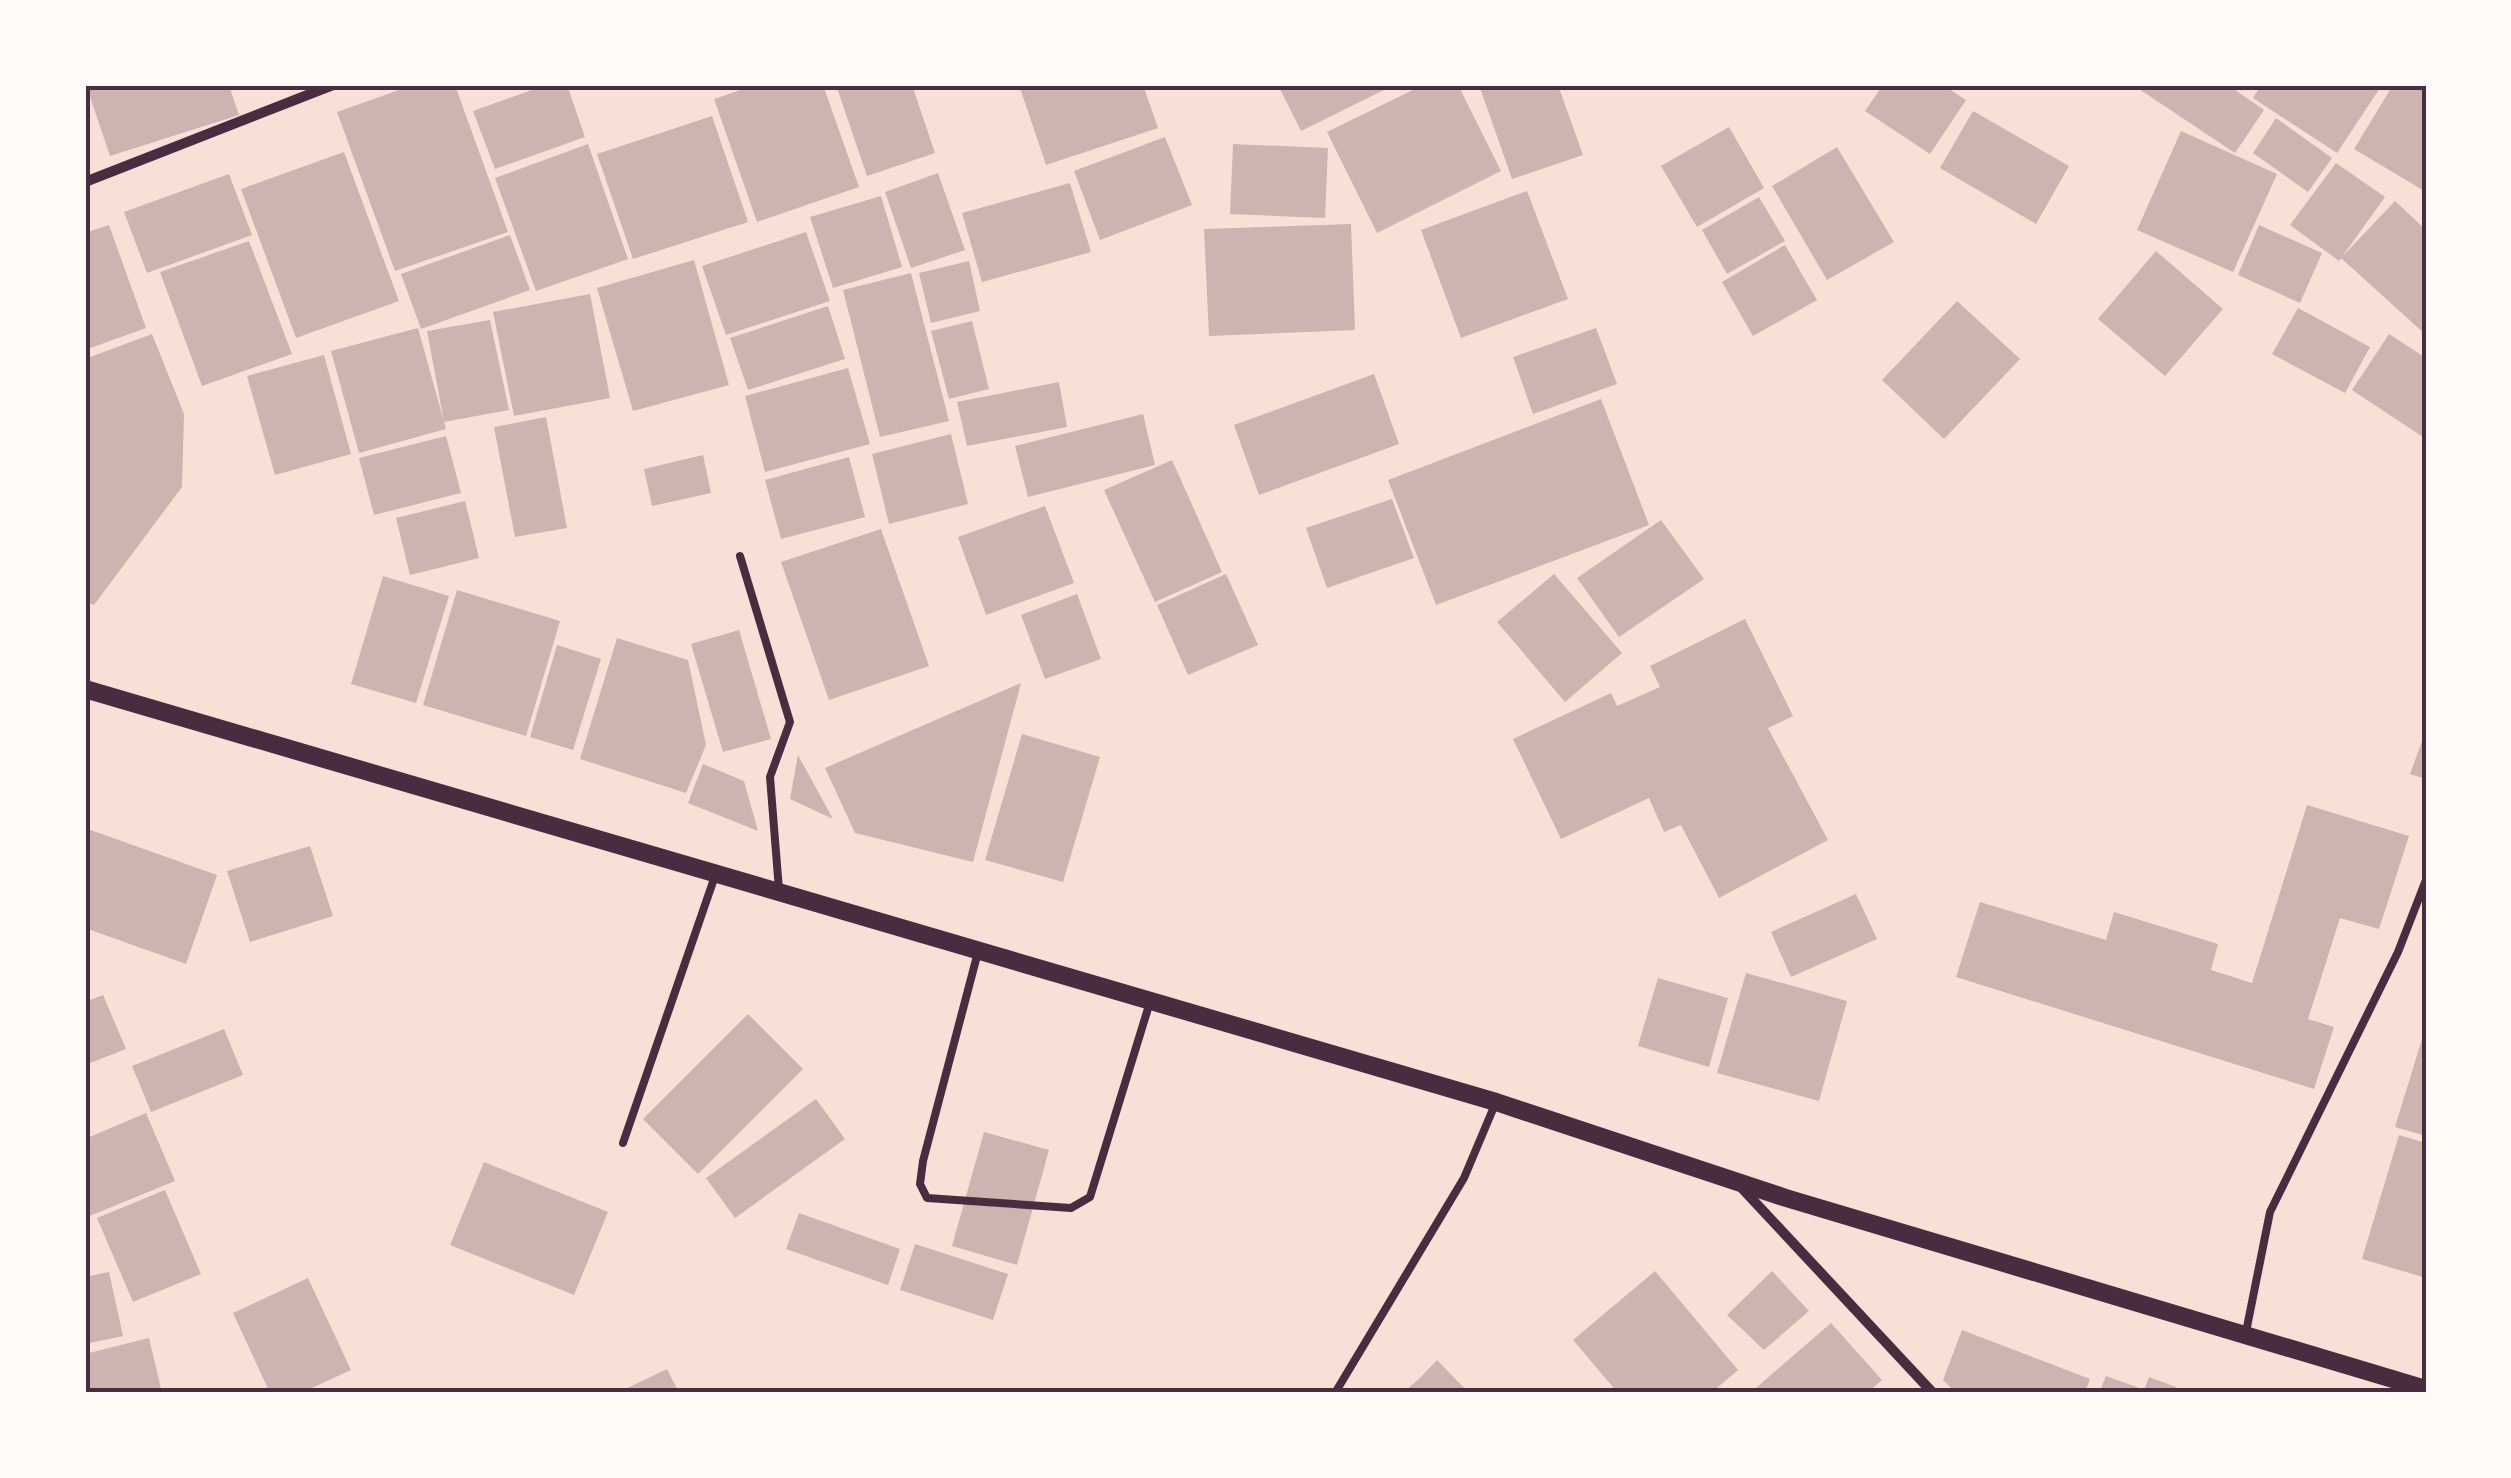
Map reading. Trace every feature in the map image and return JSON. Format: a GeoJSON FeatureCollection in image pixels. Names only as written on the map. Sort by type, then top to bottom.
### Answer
{"type":"FeatureCollection","features":[{"type":"Feature","properties":{"kind":"street"},"geometry":{"type":"LineString","coordinates":[[85,182],[333,85]]}},
{"type":"Feature","properties":{"kind":"street"},"geometry":{"type":"LineString","coordinates":[[85,689],[1496,1102],[1736,1181],[2426,1390]]}},
{"type":"Feature","properties":{"kind":"street"},"geometry":{"type":"LineString","coordinates":[[1736,1181],[1933,1393]]}},
{"type":"Feature","properties":{"kind":"lane"},"geometry":{"type":"LineString","coordinates":[[740,556],[790,722],[770,778],[780,894]]}},
{"type":"Feature","properties":{"kind":"lane"},"geometry":{"type":"LineString","coordinates":[[623,1143],[716,873]]}},
{"type":"Feature","properties":{"kind":"lane"},"geometry":{"type":"LineString","coordinates":[[2245,1336],[2270,1212],[2398,952],[2426,880]]}},
{"type":"Feature","properties":{"kind":"lane"},"geometry":{"type":"LineString","coordinates":[[978,952],[923,1162],[920,1184],[927,1198],[1071,1208],[1090,1198],[1150,1002]]}},
{"type":"Feature","properties":{"kind":"lane"},"geometry":{"type":"LineString","coordinates":[[1335,1393],[1464,1178],[1496,1102]]}},
{"type":"Feature","properties":{"kind":"building"},"geometry":{"type":"Polygon","coordinates":[[[86,85],[229,85],[239,115],[110,156],[86,85]]]}},
{"type":"Feature","properties":{"kind":"building"},"geometry":{"type":"Polygon","coordinates":[[[413,85],[455,85],[508,232],[395,271],[337,112],[413,85]]]}},
{"type":"Feature","properties":{"kind":"building"},"geometry":{"type":"Polygon","coordinates":[[[546,85],[567,85],[585,137],[495,169],[473,111],[546,85]]]}},
{"type":"Feature","properties":{"kind":"building"},"geometry":{"type":"Polygon","coordinates":[[[755,85],[823,85],[859,187],[757,222],[714,99],[755,85]]]}},
{"type":"Feature","properties":{"kind":"building"},"geometry":{"type":"Polygon","coordinates":[[[836,85],[912,85],[935,153],[867,176],[836,85]]]}},
{"type":"Feature","properties":{"kind":"building"},"geometry":{"type":"Polygon","coordinates":[[[1019,85],[1143,85],[1158,128],[1046,165],[1019,85]]]}},
{"type":"Feature","properties":{"kind":"building"},"geometry":{"type":"Polygon","coordinates":[[[1278,85],[1394,85],[1301,131],[1278,85]]]}},
{"type":"Feature","properties":{"kind":"building"},"geometry":{"type":"Polygon","coordinates":[[[1423,85],[1458,85],[1501,171],[1377,233],[1327,132],[1423,85]]]}},
{"type":"Feature","properties":{"kind":"building"},"geometry":{"type":"Polygon","coordinates":[[[1479,85],[1558,85],[1583,155],[1512,179],[1479,85]]]}},
{"type":"Feature","properties":{"kind":"building"},"geometry":{"type":"Polygon","coordinates":[[[1883,85],[1943,85],[1966,100],[1930,154],[1865,111],[1883,85]]]}},
{"type":"Feature","properties":{"kind":"building"},"geometry":{"type":"Polygon","coordinates":[[[2142,85],[2228,85],[2264,110],[2235,153],[2139,89],[2142,85]]]}},
{"type":"Feature","properties":{"kind":"building"},"geometry":{"type":"Polygon","coordinates":[[[2261,85],[2382,85],[2337,153],[2253,98],[2261,85]]]}},
{"type":"Feature","properties":{"kind":"building"},"geometry":{"type":"Polygon","coordinates":[[[2393,85],[2414,85],[2426,92],[2426,192],[2354,149],[2393,85]]]}},
{"type":"Feature","properties":{"kind":"building"},"geometry":{"type":"Polygon","coordinates":[[[1973,111],[2069,166],[2036,224],[1940,168],[1973,111]]]}},
{"type":"Feature","properties":{"kind":"building"},"geometry":{"type":"Polygon","coordinates":[[[712,116],[748,222],[633,259],[597,154],[712,116]]]}},
{"type":"Feature","properties":{"kind":"building"},"geometry":{"type":"Polygon","coordinates":[[[2276,118],[2332,158],[2308,192],[2253,153],[2276,118]]]}},
{"type":"Feature","properties":{"kind":"building"},"geometry":{"type":"Polygon","coordinates":[[[1729,127],[1764,188],[1697,227],[1661,166],[1729,127]]]}},
{"type":"Feature","properties":{"kind":"building"},"geometry":{"type":"Polygon","coordinates":[[[2181,131],[2277,174],[2233,272],[2137,230],[2181,131]]]}},
{"type":"Feature","properties":{"kind":"building"},"geometry":{"type":"Polygon","coordinates":[[[1165,137],[1192,205],[1100,240],[1074,171],[1165,137]]]}},
{"type":"Feature","properties":{"kind":"building"},"geometry":{"type":"Polygon","coordinates":[[[588,144],[628,259],[536,291],[495,178],[588,144]]]}},
{"type":"Feature","properties":{"kind":"building"},"geometry":{"type":"Polygon","coordinates":[[[1233,144],[1328,148],[1325,218],[1230,214],[1233,144]]]}},
{"type":"Feature","properties":{"kind":"building"},"geometry":{"type":"Polygon","coordinates":[[[1837,147],[1894,242],[1827,280],[1772,186],[1837,147]]]}},
{"type":"Feature","properties":{"kind":"building"},"geometry":{"type":"Polygon","coordinates":[[[344,152],[399,301],[296,338],[241,189],[344,152]]]}},
{"type":"Feature","properties":{"kind":"building"},"geometry":{"type":"Polygon","coordinates":[[[2336,163],[2385,197],[2339,261],[2290,225],[2336,163]]]}},
{"type":"Feature","properties":{"kind":"building"},"geometry":{"type":"Polygon","coordinates":[[[938,173],[965,250],[911,268],[885,192],[938,173]]]}},
{"type":"Feature","properties":{"kind":"building"},"geometry":{"type":"Polygon","coordinates":[[[229,174],[252,235],[147,273],[124,212],[229,174]]]}},
{"type":"Feature","properties":{"kind":"building"},"geometry":{"type":"Polygon","coordinates":[[[1070,183],[1091,252],[982,282],[962,213],[1070,183]]]}},
{"type":"Feature","properties":{"kind":"building"},"geometry":{"type":"Polygon","coordinates":[[[1527,191],[1568,299],[1461,338],[1421,230],[1527,191]]]}},
{"type":"Feature","properties":{"kind":"building"},"geometry":{"type":"Polygon","coordinates":[[[881,196],[902,267],[833,288],[810,217],[881,196]]]}},
{"type":"Feature","properties":{"kind":"building"},"geometry":{"type":"Polygon","coordinates":[[[1759,197],[1785,241],[1727,274],[1702,230],[1759,197]]]}},
{"type":"Feature","properties":{"kind":"building"},"geometry":{"type":"Polygon","coordinates":[[[2395,201],[2426,230],[2426,335],[2341,258],[2395,201]]]}},
{"type":"Feature","properties":{"kind":"building"},"geometry":{"type":"Polygon","coordinates":[[[1351,224],[1355,330],[1209,336],[1204,229],[1351,224]]]}},
{"type":"Feature","properties":{"kind":"building"},"geometry":{"type":"Polygon","coordinates":[[[109,225],[146,328],[85,350],[85,233],[109,225]]]}},
{"type":"Feature","properties":{"kind":"building"},"geometry":{"type":"Polygon","coordinates":[[[2259,225],[2322,253],[2300,303],[2238,275],[2259,225]]]}},
{"type":"Feature","properties":{"kind":"building"},"geometry":{"type":"Polygon","coordinates":[[[806,232],[830,301],[726,335],[702,266],[806,232]]]}},
{"type":"Feature","properties":{"kind":"building"},"geometry":{"type":"Polygon","coordinates":[[[510,235],[530,290],[421,329],[401,274],[510,235]]]}},
{"type":"Feature","properties":{"kind":"building"},"geometry":{"type":"Polygon","coordinates":[[[249,241],[292,354],[202,386],[160,272],[249,241]]]}},
{"type":"Feature","properties":{"kind":"building"},"geometry":{"type":"Polygon","coordinates":[[[1785,245],[1817,300],[1753,336],[1722,282],[1785,245]]]}},
{"type":"Feature","properties":{"kind":"building"},"geometry":{"type":"Polygon","coordinates":[[[2156,251],[2223,309],[2165,376],[2098,319],[2156,251]]]}},
{"type":"Feature","properties":{"kind":"building"},"geometry":{"type":"Polygon","coordinates":[[[694,260],[729,385],[633,411],[597,288],[694,260]]]}},
{"type":"Feature","properties":{"kind":"building"},"geometry":{"type":"Polygon","coordinates":[[[969,261],[980,311],[931,323],[919,273],[969,261]]]}},
{"type":"Feature","properties":{"kind":"building"},"geometry":{"type":"Polygon","coordinates":[[[911,273],[949,421],[880,437],[843,290],[911,273]]]}},
{"type":"Feature","properties":{"kind":"building"},"geometry":{"type":"Polygon","coordinates":[[[590,294],[610,398],[514,416],[493,312],[590,294]]]}},
{"type":"Feature","properties":{"kind":"building"},"geometry":{"type":"Polygon","coordinates":[[[1957,301],[2020,359],[1944,439],[1882,380],[1957,301]]]}},
{"type":"Feature","properties":{"kind":"building"},"geometry":{"type":"Polygon","coordinates":[[[828,306],[845,359],[748,390],[730,338],[828,306]]]}},
{"type":"Feature","properties":{"kind":"building"},"geometry":{"type":"Polygon","coordinates":[[[2298,308],[2370,347],[2345,393],[2272,354],[2298,308]]]}},
{"type":"Feature","properties":{"kind":"building"},"geometry":{"type":"Polygon","coordinates":[[[490,320],[509,410],[444,422],[427,331],[490,320]]]}},
{"type":"Feature","properties":{"kind":"building"},"geometry":{"type":"Polygon","coordinates":[[[972,321],[989,389],[949,399],[931,331],[972,321]]]}},
{"type":"Feature","properties":{"kind":"building"},"geometry":{"type":"Polygon","coordinates":[[[418,328],[446,429],[359,453],[331,351],[418,328]]]}},
{"type":"Feature","properties":{"kind":"building"},"geometry":{"type":"Polygon","coordinates":[[[1596,328],[1617,384],[1533,414],[1513,357],[1596,328]]]}},
{"type":"Feature","properties":{"kind":"building"},"geometry":{"type":"Polygon","coordinates":[[[152,334],[184,414],[182,487],[94,605],[85,602],[85,359],[152,334]]]}},
{"type":"Feature","properties":{"kind":"building"},"geometry":{"type":"Polygon","coordinates":[[[2389,334],[2426,358],[2426,439],[2352,390],[2389,334]]]}},
{"type":"Feature","properties":{"kind":"building"},"geometry":{"type":"Polygon","coordinates":[[[324,355],[351,454],[275,475],[247,376],[324,355]]]}},
{"type":"Feature","properties":{"kind":"building"},"geometry":{"type":"Polygon","coordinates":[[[848,368],[870,444],[765,472],[745,396],[848,368]]]}},
{"type":"Feature","properties":{"kind":"building"},"geometry":{"type":"Polygon","coordinates":[[[1374,374],[1399,444],[1259,495],[1234,425],[1374,374]]]}},
{"type":"Feature","properties":{"kind":"building"},"geometry":{"type":"Polygon","coordinates":[[[1059,382],[1067,427],[967,446],[957,402],[1059,382]]]}},
{"type":"Feature","properties":{"kind":"building"},"geometry":{"type":"Polygon","coordinates":[[[1601,399],[1649,525],[1436,605],[1388,480],[1601,399]]]}},
{"type":"Feature","properties":{"kind":"building"},"geometry":{"type":"Polygon","coordinates":[[[1143,414],[1155,465],[1028,497],[1015,446],[1143,414]]]}},
{"type":"Feature","properties":{"kind":"building"},"geometry":{"type":"Polygon","coordinates":[[[546,417],[567,528],[515,537],[494,427],[546,417]]]}},
{"type":"Feature","properties":{"kind":"building"},"geometry":{"type":"Polygon","coordinates":[[[951,434],[968,504],[889,524],[872,454],[951,434]]]}},
{"type":"Feature","properties":{"kind":"building"},"geometry":{"type":"Polygon","coordinates":[[[446,436],[461,493],[374,515],[359,458],[446,436]]]}},
{"type":"Feature","properties":{"kind":"building"},"geometry":{"type":"Polygon","coordinates":[[[703,455],[711,493],[652,506],[644,469],[703,455]]]}},
{"type":"Feature","properties":{"kind":"building"},"geometry":{"type":"Polygon","coordinates":[[[849,457],[865,517],[781,539],[765,480],[849,457]]]}},
{"type":"Feature","properties":{"kind":"building"},"geometry":{"type":"Polygon","coordinates":[[[1172,460],[1222,572],[1155,602],[1104,490],[1172,460]]]}},
{"type":"Feature","properties":{"kind":"building"},"geometry":{"type":"Polygon","coordinates":[[[1392,499],[1414,558],[1327,588],[1306,528],[1392,499]]]}},
{"type":"Feature","properties":{"kind":"building"},"geometry":{"type":"Polygon","coordinates":[[[465,501],[479,558],[410,575],[396,518],[465,501]]]}},
{"type":"Feature","properties":{"kind":"building"},"geometry":{"type":"Polygon","coordinates":[[[1045,506],[1074,583],[986,615],[958,537],[1045,506]]]}},
{"type":"Feature","properties":{"kind":"building"},"geometry":{"type":"Polygon","coordinates":[[[1661,520],[1704,579],[1619,637],[1577,578],[1661,520]]]}},
{"type":"Feature","properties":{"kind":"building"},"geometry":{"type":"Polygon","coordinates":[[[881,529],[929,666],[829,700],[781,562],[881,529]]]}},
{"type":"Feature","properties":{"kind":"building"},"geometry":{"type":"Polygon","coordinates":[[[1226,574],[1258,645],[1188,675],[1157,605],[1226,574]]]}},
{"type":"Feature","properties":{"kind":"building"},"geometry":{"type":"Polygon","coordinates":[[[1554,574],[1622,653],[1565,702],[1497,622],[1554,574]]]}},
{"type":"Feature","properties":{"kind":"building"},"geometry":{"type":"Polygon","coordinates":[[[383,576],[449,596],[416,703],[351,684],[383,576]]]}},
{"type":"Feature","properties":{"kind":"building"},"geometry":{"type":"Polygon","coordinates":[[[457,590],[560,621],[526,736],[423,705],[457,590]]]}},
{"type":"Feature","properties":{"kind":"building"},"geometry":{"type":"Polygon","coordinates":[[[1077,594],[1101,659],[1045,679],[1021,615],[1077,594]]]}},
{"type":"Feature","properties":{"kind":"building"},"geometry":{"type":"Polygon","coordinates":[[[1745,619],[1793,716],[1768,728],[1828,840],[1719,898],[1681,825],[1664,832],[1649,798],[1561,839],[1513,739],[1611,693],[1617,706],[1660,687],[1650,666],[1745,619]]]}},
{"type":"Feature","properties":{"kind":"building"},"geometry":{"type":"Polygon","coordinates":[[[739,630],[771,739],[723,752],[691,644],[739,630]]]}},
{"type":"Feature","properties":{"kind":"building"},"geometry":{"type":"Polygon","coordinates":[[[617,638],[688,660],[706,745],[686,793],[580,759],[617,638]]]}},
{"type":"Feature","properties":{"kind":"building"},"geometry":{"type":"Polygon","coordinates":[[[557,645],[601,659],[573,750],[530,737],[557,645]]]}},
{"type":"Feature","properties":{"kind":"building"},"geometry":{"type":"Polygon","coordinates":[[[1021,683],[973,862],[855,833],[825,768],[1021,683]]]}},
{"type":"Feature","properties":{"kind":"building"},"geometry":{"type":"Polygon","coordinates":[[[2426,730],[2426,779],[2410,774],[2426,730]]]}},
{"type":"Feature","properties":{"kind":"building"},"geometry":{"type":"Polygon","coordinates":[[[1022,734],[1100,757],[1063,882],[985,860],[1022,734]]]}},
{"type":"Feature","properties":{"kind":"building"},"geometry":{"type":"Polygon","coordinates":[[[798,755],[833,819],[790,799],[798,755]]]}},
{"type":"Feature","properties":{"kind":"building"},"geometry":{"type":"Polygon","coordinates":[[[703,764],[744,781],[758,831],[688,803],[703,764]]]}},
{"type":"Feature","properties":{"kind":"building"},"geometry":{"type":"Polygon","coordinates":[[[2307,805],[2409,836],[2379,929],[2340,918],[2308,1019],[2334,1027],[2314,1089],[1956,977],[1980,902],[2106,940],[2114,912],[2218,944],[2211,970],[2252,983],[2307,805]]]}},
{"type":"Feature","properties":{"kind":"building"},"geometry":{"type":"Polygon","coordinates":[[[85,828],[217,875],[186,964],[85,928],[85,828]]]}},
{"type":"Feature","properties":{"kind":"building"},"geometry":{"type":"Polygon","coordinates":[[[310,846],[333,916],[250,942],[227,871],[310,846]]]}},
{"type":"Feature","properties":{"kind":"building"},"geometry":{"type":"Polygon","coordinates":[[[1856,894],[1877,939],[1791,977],[1771,932],[1856,894]]]}},
{"type":"Feature","properties":{"kind":"building"},"geometry":{"type":"Polygon","coordinates":[[[1746,973],[1847,1001],[1819,1101],[1717,1073],[1746,973]]]}},
{"type":"Feature","properties":{"kind":"building"},"geometry":{"type":"Polygon","coordinates":[[[1658,978],[1728,998],[1709,1067],[1638,1046],[1658,978]]]}},
{"type":"Feature","properties":{"kind":"building"},"geometry":{"type":"Polygon","coordinates":[[[103,995],[126,1049],[85,1065],[85,1002],[103,995]]]}},
{"type":"Feature","properties":{"kind":"building"},"geometry":{"type":"Polygon","coordinates":[[[748,1014],[803,1069],[698,1174],[643,1119],[748,1014]]]}},
{"type":"Feature","properties":{"kind":"building"},"geometry":{"type":"Polygon","coordinates":[[[2426,1026],[2426,1136],[2395,1127],[2426,1026]]]}},
{"type":"Feature","properties":{"kind":"building"},"geometry":{"type":"Polygon","coordinates":[[[224,1029],[243,1075],[151,1112],[132,1066],[224,1029]]]}},
{"type":"Feature","properties":{"kind":"building"},"geometry":{"type":"Polygon","coordinates":[[[816,1099],[845,1139],[735,1218],[706,1178],[816,1099]]]}},
{"type":"Feature","properties":{"kind":"building"},"geometry":{"type":"Polygon","coordinates":[[[146,1113],[175,1181],[87,1217],[85,1139],[146,1113]]]}},
{"type":"Feature","properties":{"kind":"building"},"geometry":{"type":"Polygon","coordinates":[[[984,1132],[1049,1150],[1017,1265],[952,1246],[984,1132]]]}},
{"type":"Feature","properties":{"kind":"building"},"geometry":{"type":"Polygon","coordinates":[[[2399,1135],[2426,1143],[2426,1278],[2362,1259],[2399,1135]]]}},
{"type":"Feature","properties":{"kind":"building"},"geometry":{"type":"Polygon","coordinates":[[[484,1162],[608,1212],[574,1295],[450,1245],[484,1162]]]}},
{"type":"Feature","properties":{"kind":"building"},"geometry":{"type":"Polygon","coordinates":[[[165,1190],[201,1274],[133,1302],[97,1218],[165,1190]]]}},
{"type":"Feature","properties":{"kind":"building"},"geometry":{"type":"Polygon","coordinates":[[[799,1213],[900,1249],[888,1285],[786,1249],[799,1213]]]}},
{"type":"Feature","properties":{"kind":"building"},"geometry":{"type":"Polygon","coordinates":[[[915,1244],[1008,1274],[993,1320],[900,1290],[915,1244]]]}},
{"type":"Feature","properties":{"kind":"building"},"geometry":{"type":"Polygon","coordinates":[[[1655,1271],[1738,1370],[1711,1393],[1618,1393],[1573,1340],[1655,1271]]]}},
{"type":"Feature","properties":{"kind":"building"},"geometry":{"type":"Polygon","coordinates":[[[1772,1271],[1809,1311],[1764,1350],[1727,1315],[1772,1271]]]}},
{"type":"Feature","properties":{"kind":"building"},"geometry":{"type":"Polygon","coordinates":[[[109,1272],[123,1336],[85,1344],[85,1277],[109,1272]]]}},
{"type":"Feature","properties":{"kind":"building"},"geometry":{"type":"Polygon","coordinates":[[[308,1278],[351,1370],[301,1393],[270,1393],[233,1313],[308,1278]]]}},
{"type":"Feature","properties":{"kind":"building"},"geometry":{"type":"Polygon","coordinates":[[[1831,1323],[1882,1380],[1867,1393],[1750,1393],[1831,1323]]]}},
{"type":"Feature","properties":{"kind":"building"},"geometry":{"type":"Polygon","coordinates":[[[1962,1330],[2090,1379],[2085,1393],[1956,1393],[1943,1380],[1962,1330]]]}},
{"type":"Feature","properties":{"kind":"building"},"geometry":{"type":"Polygon","coordinates":[[[149,1338],[162,1393],[85,1393],[85,1354],[149,1338]]]}},
{"type":"Feature","properties":{"kind":"building"},"geometry":{"type":"Polygon","coordinates":[[[1437,1360],[1469,1393],[1403,1393],[1421,1377],[1437,1360]]]}},
{"type":"Feature","properties":{"kind":"building"},"geometry":{"type":"Polygon","coordinates":[[[667,1369],[679,1393],[617,1393],[667,1369]]]}},
{"type":"Feature","properties":{"kind":"building"},"geometry":{"type":"Polygon","coordinates":[[[2106,1376],[2142,1389],[2140,1393],[2099,1393],[2106,1376]]]}},
{"type":"Feature","properties":{"kind":"building"},"geometry":{"type":"Polygon","coordinates":[[[2149,1377],[2176,1387],[2174,1393],[2143,1393],[2149,1377]]]}}]}
